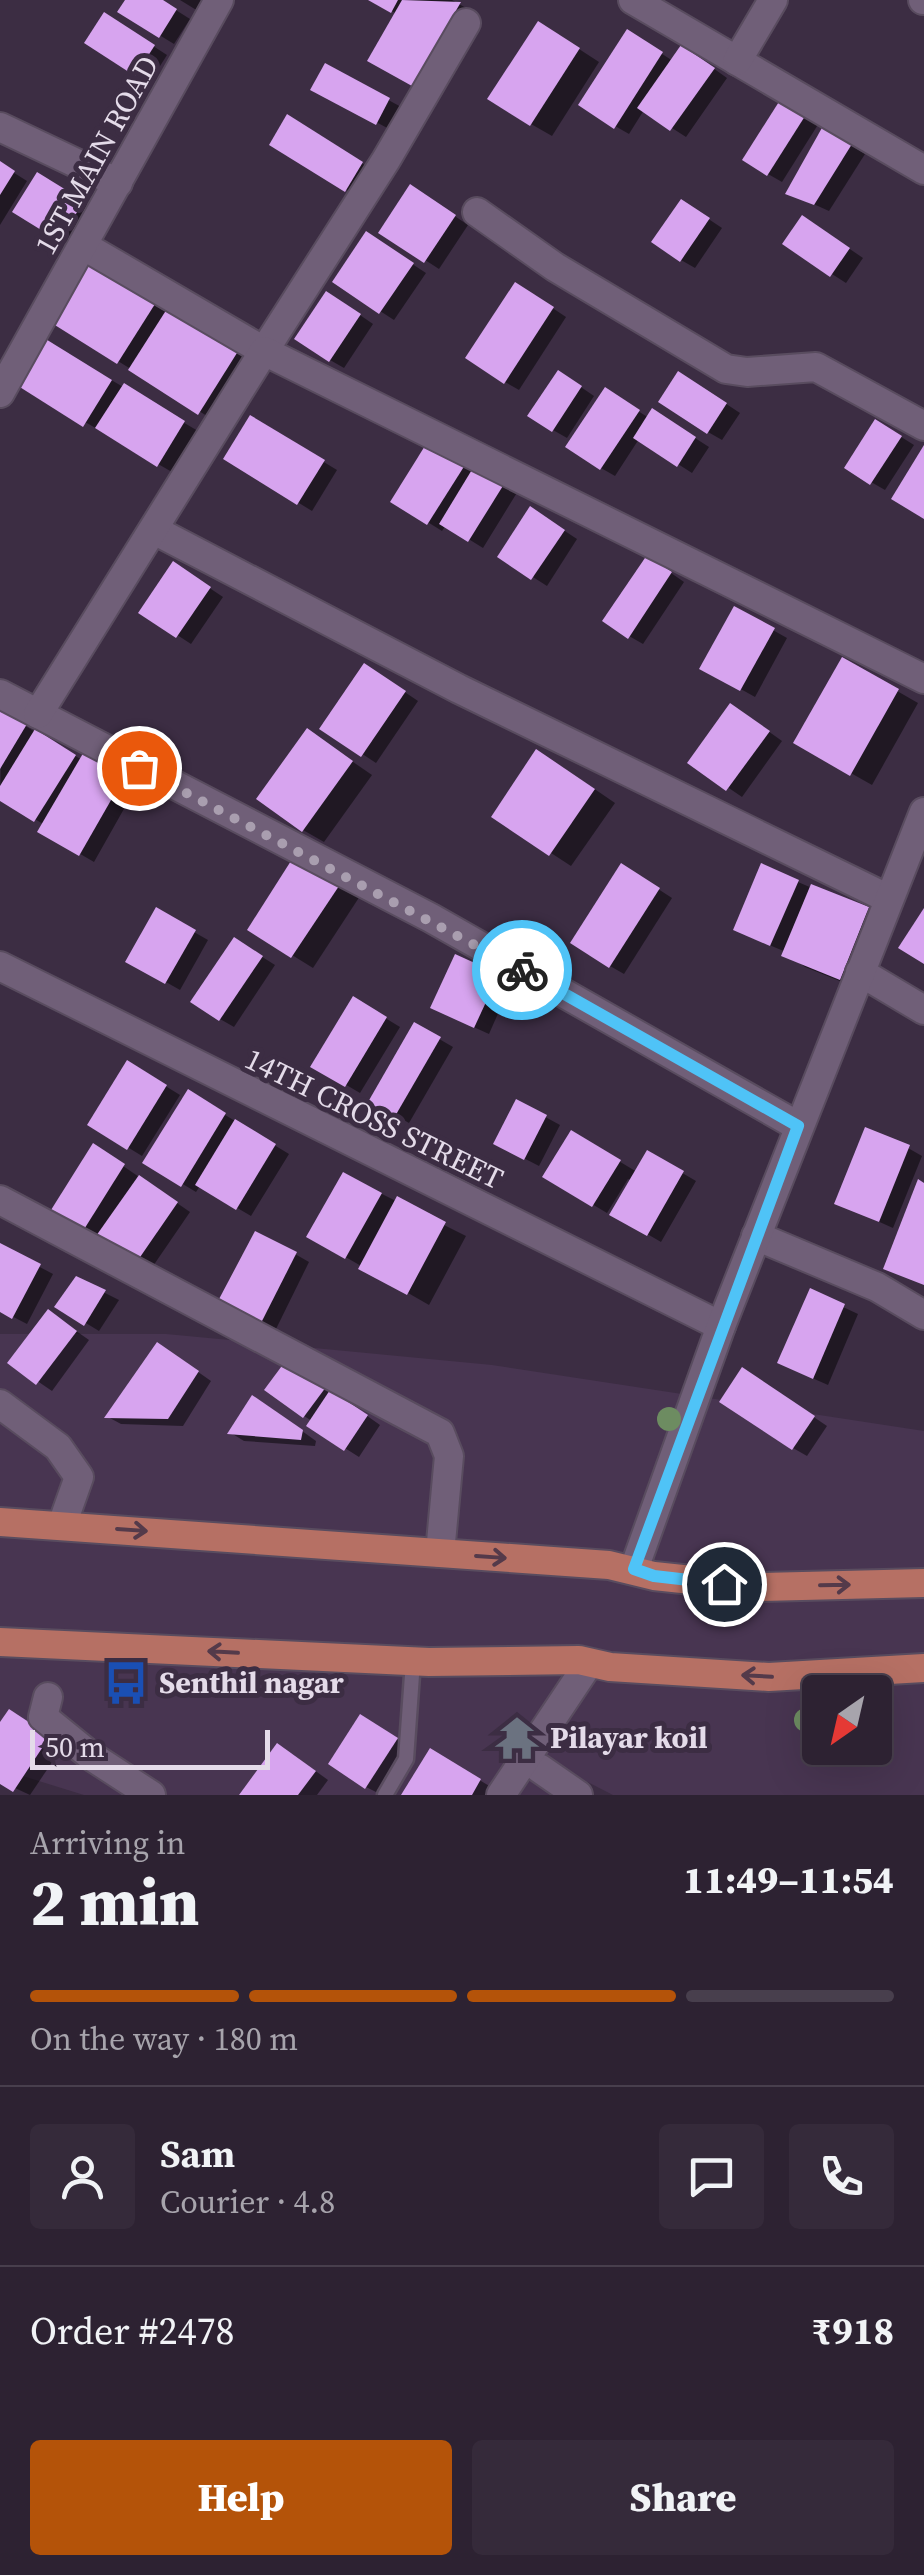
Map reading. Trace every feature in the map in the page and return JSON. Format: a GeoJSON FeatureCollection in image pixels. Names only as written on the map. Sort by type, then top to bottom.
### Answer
{"type":"FeatureCollection","features":[{"type":"Feature","properties":{"kind":"main road"},"geometry":{"type":"LineString","coordinates":[[0,1522],[634,1569],[654,1576],[758,1587],[924,1584]]}},
{"type":"Feature","properties":{"kind":"main road"},"geometry":{"type":"LineString","coordinates":[[0,1642],[413,1661],[600,1665],[769,1677],[924,1668]]}},
{"type":"Feature","properties":{"kind":"street","name":"1ST MAIN ROAD"},"geometry":{"type":"LineString","coordinates":[[0,393],[219,0]]}},
{"type":"Feature","properties":{"kind":"street"},"geometry":{"type":"LineString","coordinates":[[633,0],[924,170]]}},
{"type":"Feature","properties":{"kind":"street"},"geometry":{"type":"LineString","coordinates":[[738,62],[773,0]]}},
{"type":"Feature","properties":{"kind":"street"},"geometry":{"type":"LineString","coordinates":[[38,714],[386,160],[466,23]]}},
{"type":"Feature","properties":{"kind":"street"},"geometry":{"type":"LineString","coordinates":[[0,127],[118,183]]}},
{"type":"Feature","properties":{"kind":"street"},"geometry":{"type":"LineString","coordinates":[[478,212],[555,266],[726,369],[747,372],[816,367],[924,426]]}},
{"type":"Feature","properties":{"kind":"street"},"geometry":{"type":"LineString","coordinates":[[84,246],[264,351],[924,679]]}},
{"type":"Feature","properties":{"kind":"street"},"geometry":{"type":"LineString","coordinates":[[154,530],[459,690],[889,899]]}},
{"type":"Feature","properties":{"kind":"street"},"geometry":{"type":"LineString","coordinates":[[0,694],[432,918],[798,1126]]}},
{"type":"Feature","properties":{"kind":"street"},"geometry":{"type":"LineString","coordinates":[[634,1569],[721,1326],[924,812]]}},
{"type":"Feature","properties":{"kind":"street","name":"14TH CROSS STREET"},"geometry":{"type":"LineString","coordinates":[[0,966],[721,1326]]}},
{"type":"Feature","properties":{"kind":"street"},"geometry":{"type":"LineString","coordinates":[[860,972],[924,1010]]}},
{"type":"Feature","properties":{"kind":"street"},"geometry":{"type":"LineString","coordinates":[[0,1200],[440,1433],[449,1456],[440,1553]]}},
{"type":"Feature","properties":{"kind":"street"},"geometry":{"type":"LineString","coordinates":[[756,1236],[877,1287],[924,1314]]}},
{"type":"Feature","properties":{"kind":"street"},"geometry":{"type":"LineString","coordinates":[[0,1404],[58,1447],[78,1477],[62,1525]]}},
{"type":"Feature","properties":{"kind":"street"},"geometry":{"type":"LineString","coordinates":[[501,1795],[533,1763],[600,1665]]}},
{"type":"Feature","properties":{"kind":"street"},"geometry":{"type":"LineString","coordinates":[[48,1698],[42,1716],[91,1756],[151,1795]]}},
{"type":"Feature","properties":{"kind":"street"},"geometry":{"type":"LineString","coordinates":[[520,1795],[533,1763]]}},
{"type":"Feature","properties":{"kind":"street"},"geometry":{"type":"LineString","coordinates":[[533,1763],[578,1795]]}},
{"type":"Feature","properties":{"kind":"lane"},"geometry":{"type":"LineString","coordinates":[[385,1795],[406,1760],[413,1661]]}},
{"type":"Feature","properties":{"kind":"shaded area"},"geometry":{"type":"Polygon","coordinates":[[[0,1334],[166,1334],[492,1365],[924,1431],[924,1795],[613,1795],[570,1773],[559,1795],[84,1795],[0,1769],[0,1334]]]}},
{"type":"Feature","properties":{"kind":"building"},"geometry":{"type":"Polygon","coordinates":[[[125,0],[163,0],[177,9],[159,38],[117,12],[125,0]]]}},
{"type":"Feature","properties":{"kind":"building"},"geometry":{"type":"Polygon","coordinates":[[[368,0],[398,0],[391,13],[368,0]]]}},
{"type":"Feature","properties":{"kind":"building"},"geometry":{"type":"Polygon","coordinates":[[[402,0],[461,2],[412,86],[367,61],[402,0]]]}},
{"type":"Feature","properties":{"kind":"building"},"geometry":{"type":"Polygon","coordinates":[[[104,12],[155,45],[135,76],[84,43],[104,12]]]}},
{"type":"Feature","properties":{"kind":"building"},"geometry":{"type":"Polygon","coordinates":[[[538,21],[580,48],[530,126],[487,99],[538,21]]]}},
{"type":"Feature","properties":{"kind":"building"},"geometry":{"type":"Polygon","coordinates":[[[627,29],[663,52],[614,129],[578,105],[627,29]]]}},
{"type":"Feature","properties":{"kind":"building"},"geometry":{"type":"Polygon","coordinates":[[[681,45],[715,68],[670,131],[637,108],[681,45]]]}},
{"type":"Feature","properties":{"kind":"building"},"geometry":{"type":"Polygon","coordinates":[[[325,63],[390,98],[376,125],[310,90],[325,63]]]}},
{"type":"Feature","properties":{"kind":"building"},"geometry":{"type":"Polygon","coordinates":[[[782,97],[807,113],[767,176],[742,160],[782,97]]]}},
{"type":"Feature","properties":{"kind":"building"},"geometry":{"type":"Polygon","coordinates":[[[287,114],[363,162],[345,192],[269,145],[287,114]]]}},
{"type":"Feature","properties":{"kind":"building"},"geometry":{"type":"Polygon","coordinates":[[[823,126],[852,144],[814,205],[785,194],[823,126]]]}},
{"type":"Feature","properties":{"kind":"building"},"geometry":{"type":"Polygon","coordinates":[[[0,161],[15,171],[0,195],[0,161]]]}},
{"type":"Feature","properties":{"kind":"building"},"geometry":{"type":"Polygon","coordinates":[[[37,172],[84,201],[59,241],[12,212],[37,172]]]}},
{"type":"Feature","properties":{"kind":"building"},"geometry":{"type":"Polygon","coordinates":[[[410,184],[456,215],[424,263],[378,233],[410,184]]]}},
{"type":"Feature","properties":{"kind":"building"},"geometry":{"type":"Polygon","coordinates":[[[681,199],[710,218],[680,262],[651,242],[681,199]]]}},
{"type":"Feature","properties":{"kind":"building"},"geometry":{"type":"Polygon","coordinates":[[[802,215],[850,248],[830,277],[782,244],[802,215]]]}},
{"type":"Feature","properties":{"kind":"building"},"geometry":{"type":"Polygon","coordinates":[[[366,231],[414,263],[379,314],[332,282],[366,231]]]}},
{"type":"Feature","properties":{"kind":"building"},"geometry":{"type":"Polygon","coordinates":[[[87,262],[155,304],[117,364],[50,322],[87,262]]]}},
{"type":"Feature","properties":{"kind":"building"},"geometry":{"type":"Polygon","coordinates":[[[515,282],[554,307],[504,384],[465,358],[515,282]]]}},
{"type":"Feature","properties":{"kind":"building"},"geometry":{"type":"Polygon","coordinates":[[[326,291],[361,314],[329,362],[294,339],[326,291]]]}},
{"type":"Feature","properties":{"kind":"building"},"geometry":{"type":"Polygon","coordinates":[[[172,301],[242,345],[198,415],[128,370],[172,301]]]}},
{"type":"Feature","properties":{"kind":"building"},"geometry":{"type":"Polygon","coordinates":[[[44,338],[112,380],[83,427],[15,384],[44,338]]]}},
{"type":"Feature","properties":{"kind":"building"},"geometry":{"type":"Polygon","coordinates":[[[558,370],[582,386],[552,432],[527,416],[558,370]]]}},
{"type":"Feature","properties":{"kind":"building"},"geometry":{"type":"Polygon","coordinates":[[[678,371],[727,403],[707,434],[658,402],[678,371]]]}},
{"type":"Feature","properties":{"kind":"building"},"geometry":{"type":"Polygon","coordinates":[[[124,383],[185,421],[157,467],[95,428],[124,383]]]}},
{"type":"Feature","properties":{"kind":"building"},"geometry":{"type":"Polygon","coordinates":[[[605,387],[640,410],[600,470],[565,447],[605,387]]]}},
{"type":"Feature","properties":{"kind":"building"},"geometry":{"type":"Polygon","coordinates":[[[652,408],[696,437],[677,467],[633,438],[652,408]]]}},
{"type":"Feature","properties":{"kind":"building"},"geometry":{"type":"Polygon","coordinates":[[[250,415],[325,460],[297,505],[223,459],[250,415]]]}},
{"type":"Feature","properties":{"kind":"building"},"geometry":{"type":"Polygon","coordinates":[[[875,419],[902,436],[870,485],[844,468],[875,419]]]}},
{"type":"Feature","properties":{"kind":"building"},"geometry":{"type":"Polygon","coordinates":[[[428,441],[465,465],[427,525],[390,502],[428,441]]]}},
{"type":"Feature","properties":{"kind":"building"},"geometry":{"type":"Polygon","coordinates":[[[924,445],[924,519],[891,499],[924,445]]]}},
{"type":"Feature","properties":{"kind":"building"},"geometry":{"type":"Polygon","coordinates":[[[476,463],[506,481],[468,542],[439,524],[476,463]]]}},
{"type":"Feature","properties":{"kind":"building"},"geometry":{"type":"Polygon","coordinates":[[[530,506],[565,530],[531,580],[497,557],[530,506]]]}},
{"type":"Feature","properties":{"kind":"building"},"geometry":{"type":"Polygon","coordinates":[[[647,555],[672,572],[628,639],[602,621],[647,555]]]}},
{"type":"Feature","properties":{"kind":"building"},"geometry":{"type":"Polygon","coordinates":[[[173,561],[211,587],[176,638],[138,613],[173,561]]]}},
{"type":"Feature","properties":{"kind":"building"},"geometry":{"type":"Polygon","coordinates":[[[734,606],[775,628],[740,691],[699,669],[734,606]]]}},
{"type":"Feature","properties":{"kind":"building"},"geometry":{"type":"Polygon","coordinates":[[[842,657],[899,689],[850,776],[793,743],[842,657]]]}},
{"type":"Feature","properties":{"kind":"building"},"geometry":{"type":"Polygon","coordinates":[[[364,663],[406,691],[361,757],[319,729],[364,663]]]}},
{"type":"Feature","properties":{"kind":"building"},"geometry":{"type":"Polygon","coordinates":[[[730,703],[770,731],[726,791],[687,763],[730,703]]]}},
{"type":"Feature","properties":{"kind":"building"},"geometry":{"type":"Polygon","coordinates":[[[0,711],[27,724],[0,769],[0,711]]]}},
{"type":"Feature","properties":{"kind":"building"},"geometry":{"type":"Polygon","coordinates":[[[307,728],[353,761],[302,832],[256,799],[307,728]]]}},
{"type":"Feature","properties":{"kind":"building"},"geometry":{"type":"Polygon","coordinates":[[[35,729],[76,755],[34,822],[0,801],[0,786],[35,729]]]}},
{"type":"Feature","properties":{"kind":"building"},"geometry":{"type":"Polygon","coordinates":[[[536,749],[595,789],[549,856],[491,817],[536,749]]]}},
{"type":"Feature","properties":{"kind":"building"},"geometry":{"type":"Polygon","coordinates":[[[85,750],[126,774],[79,856],[37,832],[85,750]]]}},
{"type":"Feature","properties":{"kind":"building"},"geometry":{"type":"Polygon","coordinates":[[[296,853],[341,883],[291,958],[247,930],[296,853]]]}},
{"type":"Feature","properties":{"kind":"building"},"geometry":{"type":"Polygon","coordinates":[[[621,863],[660,888],[609,968],[570,943],[621,863]]]}},
{"type":"Feature","properties":{"kind":"building"},"geometry":{"type":"Polygon","coordinates":[[[761,863],[799,880],[770,946],[733,930],[761,863]]]}},
{"type":"Feature","properties":{"kind":"building"},"geometry":{"type":"Polygon","coordinates":[[[811,884],[869,907],[840,980],[781,956],[811,884]]]}},
{"type":"Feature","properties":{"kind":"building"},"geometry":{"type":"Polygon","coordinates":[[[156,907],[196,930],[165,984],[125,962],[156,907]]]}},
{"type":"Feature","properties":{"kind":"building"},"geometry":{"type":"Polygon","coordinates":[[[924,908],[924,964],[898,948],[924,908]]]}},
{"type":"Feature","properties":{"kind":"building"},"geometry":{"type":"Polygon","coordinates":[[[234,937],[263,956],[219,1021],[190,1002],[234,937]]]}},
{"type":"Feature","properties":{"kind":"building"},"geometry":{"type":"Polygon","coordinates":[[[455,954],[499,974],[474,1028],[430,1008],[455,954]]]}},
{"type":"Feature","properties":{"kind":"building"},"geometry":{"type":"Polygon","coordinates":[[[353,996],[387,1017],[345,1087],[310,1067],[353,996]]]}},
{"type":"Feature","properties":{"kind":"building"},"geometry":{"type":"Polygon","coordinates":[[[414,1022],[441,1037],[394,1118],[368,1102],[414,1022]]]}},
{"type":"Feature","properties":{"kind":"building"},"geometry":{"type":"Polygon","coordinates":[[[127,1060],[167,1085],[127,1150],[87,1125],[127,1060]]]}},
{"type":"Feature","properties":{"kind":"building"},"geometry":{"type":"Polygon","coordinates":[[[188,1089],[226,1113],[181,1187],[142,1163],[188,1089]]]}},
{"type":"Feature","properties":{"kind":"building"},"geometry":{"type":"Polygon","coordinates":[[[516,1099],[547,1115],[524,1160],[493,1144],[516,1099]]]}},
{"type":"Feature","properties":{"kind":"building"},"geometry":{"type":"Polygon","coordinates":[[[235,1119],[276,1144],[236,1210],[195,1185],[235,1119]]]}},
{"type":"Feature","properties":{"kind":"building"},"geometry":{"type":"Polygon","coordinates":[[[865,1127],[910,1145],[879,1222],[834,1204],[865,1127]]]}},
{"type":"Feature","properties":{"kind":"building"},"geometry":{"type":"Polygon","coordinates":[[[571,1130],[621,1160],[592,1207],[542,1177],[571,1130]]]}},
{"type":"Feature","properties":{"kind":"building"},"geometry":{"type":"Polygon","coordinates":[[[93,1143],[125,1164],[83,1231],[51,1210],[93,1143]]]}},
{"type":"Feature","properties":{"kind":"building"},"geometry":{"type":"Polygon","coordinates":[[[647,1150],[684,1171],[647,1236],[609,1215],[647,1150]]]}},
{"type":"Feature","properties":{"kind":"building"},"geometry":{"type":"Polygon","coordinates":[[[343,1172],[382,1193],[345,1259],[306,1237],[343,1172]]]}},
{"type":"Feature","properties":{"kind":"building"},"geometry":{"type":"Polygon","coordinates":[[[139,1175],[178,1202],[136,1263],[96,1236],[139,1175]]]}},
{"type":"Feature","properties":{"kind":"building"},"geometry":{"type":"Polygon","coordinates":[[[918,1179],[924,1183],[924,1285],[883,1269],[918,1179]]]}},
{"type":"Feature","properties":{"kind":"building"},"geometry":{"type":"Polygon","coordinates":[[[397,1196],[446,1222],[407,1295],[358,1269],[397,1196]]]}},
{"type":"Feature","properties":{"kind":"building"},"geometry":{"type":"Polygon","coordinates":[[[255,1231],[297,1252],[261,1323],[218,1301],[255,1231]]]}},
{"type":"Feature","properties":{"kind":"building"},"geometry":{"type":"Polygon","coordinates":[[[0,1243],[41,1264],[12,1319],[0,1312],[0,1243]]]}},
{"type":"Feature","properties":{"kind":"building"},"geometry":{"type":"Polygon","coordinates":[[[76,1276],[106,1290],[84,1326],[54,1307],[76,1276]]]}},
{"type":"Feature","properties":{"kind":"building"},"geometry":{"type":"Polygon","coordinates":[[[810,1288],[845,1304],[813,1379],[777,1363],[810,1288]]]}},
{"type":"Feature","properties":{"kind":"building"},"geometry":{"type":"Polygon","coordinates":[[[48,1309],[77,1331],[36,1385],[7,1363],[48,1309]]]}},
{"type":"Feature","properties":{"kind":"building"},"geometry":{"type":"Polygon","coordinates":[[[157,1342],[199,1371],[168,1419],[104,1418],[157,1342]]]}},
{"type":"Feature","properties":{"kind":"building"},"geometry":{"type":"Polygon","coordinates":[[[287,1359],[326,1387],[303,1418],[264,1390],[287,1359]]]}},
{"type":"Feature","properties":{"kind":"building"},"geometry":{"type":"Polygon","coordinates":[[[742,1367],[815,1416],[792,1450],[719,1402],[742,1367]]]}},
{"type":"Feature","properties":{"kind":"building"},"geometry":{"type":"Polygon","coordinates":[[[330,1390],[368,1415],[344,1451],[306,1426],[330,1390]]]}},
{"type":"Feature","properties":{"kind":"building"},"geometry":{"type":"Polygon","coordinates":[[[252,1395],[303,1430],[301,1440],[227,1434],[252,1395]]]}},
{"type":"Feature","properties":{"kind":"building"},"geometry":{"type":"Polygon","coordinates":[[[9,1709],[50,1736],[13,1792],[0,1784],[0,1722],[9,1709]]]}},
{"type":"Feature","properties":{"kind":"building"},"geometry":{"type":"Polygon","coordinates":[[[360,1714],[398,1738],[365,1789],[328,1764],[360,1714]]]}},
{"type":"Feature","properties":{"kind":"building"},"geometry":{"type":"Polygon","coordinates":[[[277,1743],[316,1771],[298,1795],[239,1795],[277,1743]]]}},
{"type":"Feature","properties":{"kind":"building"},"geometry":{"type":"Polygon","coordinates":[[[430,1748],[481,1779],[472,1795],[401,1795],[430,1748]]]}},
{"type":"Feature","properties":{"kind":"way so far"},"geometry":{"type":"LineString","coordinates":[[139,768],[432,918],[522,970]]}},
{"type":"Feature","properties":{"kind":"place","name":"Senthil nagar"},"geometry":{"type":"Point","coordinates":[126,1683]}},
{"type":"Feature","properties":{"kind":"place","name":"Pilayar koil"},"geometry":{"type":"Point","coordinates":[517,1738]}},
{"type":"Feature","properties":{"kind":"route"},"geometry":{"type":"LineString","coordinates":[[522,970],[798,1126],[634,1569],[654,1576],[724,1584]]}}]}
